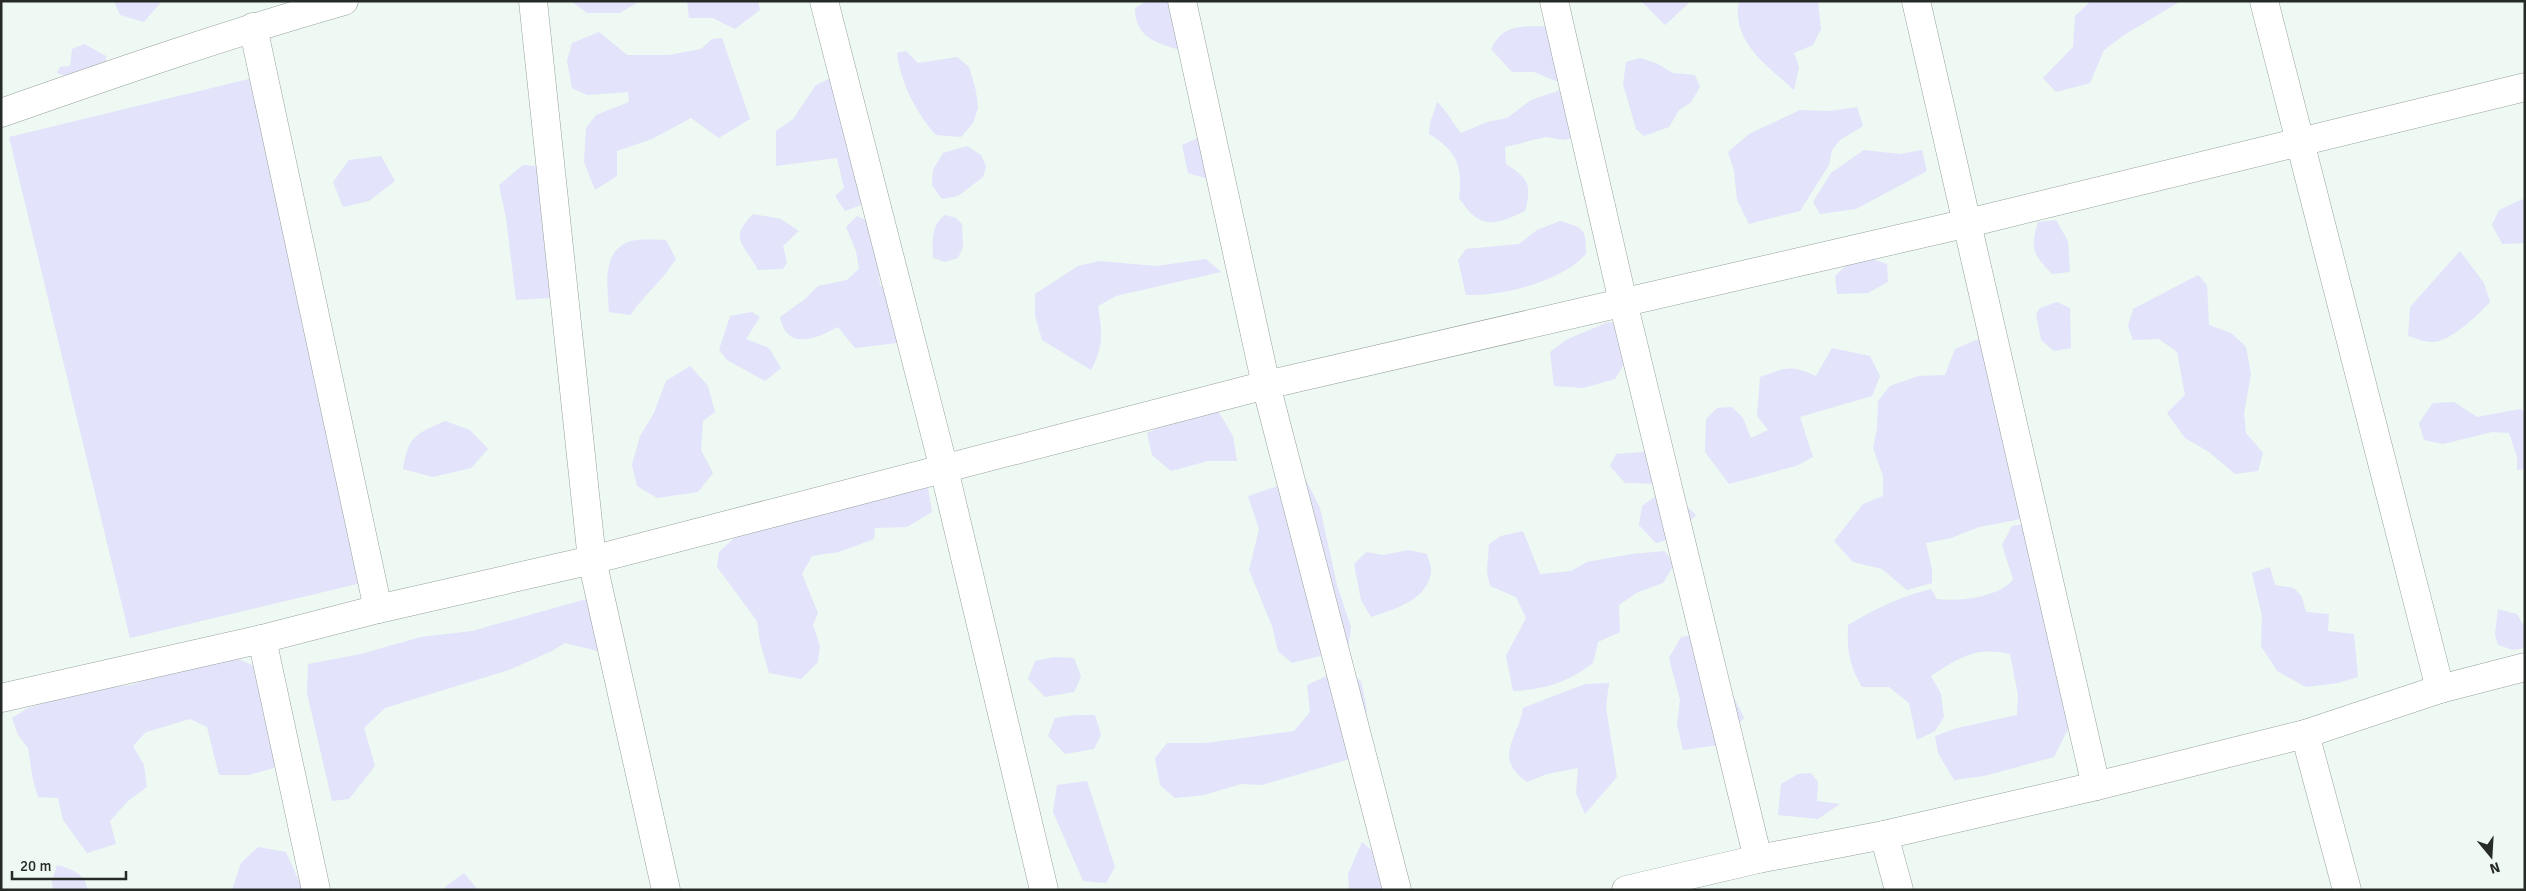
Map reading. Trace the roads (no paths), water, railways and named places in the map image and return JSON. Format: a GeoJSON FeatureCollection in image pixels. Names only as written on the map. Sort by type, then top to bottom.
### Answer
{"type":"FeatureCollection","features":[{"type":"Feature","properties":{"kind":"street"},"geometry":{"type":"LineString","coordinates":[[1,113],[132,66],[253,27],[344,1]]}},
{"type":"Feature","properties":{"kind":"street"},"geometry":{"type":"LineString","coordinates":[[533,1],[592,560],[666,890]]}},
{"type":"Feature","properties":{"kind":"street"},"geometry":{"type":"LineString","coordinates":[[824,1],[944,470],[1044,890]]}},
{"type":"Feature","properties":{"kind":"street"},"geometry":{"type":"LineString","coordinates":[[1182,1],[1266,384],[1397,890]]}},
{"type":"Feature","properties":{"kind":"street"},"geometry":{"type":"LineString","coordinates":[[1554,1],[1623,302],[1758,859]]}},
{"type":"Feature","properties":{"kind":"street"},"geometry":{"type":"LineString","coordinates":[[1916,1],[2096,786]]}},
{"type":"Feature","properties":{"kind":"street"},"geometry":{"type":"LineString","coordinates":[[2264,1],[2440,689]]}},
{"type":"Feature","properties":{"kind":"street"},"geometry":{"type":"LineString","coordinates":[[253,27],[378,609]]}},
{"type":"Feature","properties":{"kind":"street"},"geometry":{"type":"LineString","coordinates":[[1,698],[262,639],[378,609],[592,560],[944,470],[1266,384],[1968,223],[2525,87]]}},
{"type":"Feature","properties":{"kind":"street"},"geometry":{"type":"LineString","coordinates":[[262,639],[316,890]]}},
{"type":"Feature","properties":{"kind":"street"},"geometry":{"type":"LineString","coordinates":[[1626,890],[1758,859],[1884,835],[2096,786],[2305,734],[2440,689],[2525,667]]}},
{"type":"Feature","properties":{"kind":"street"},"geometry":{"type":"LineString","coordinates":[[2305,734],[2347,890]]}},
{"type":"Feature","properties":{"kind":"street"},"geometry":{"type":"LineString","coordinates":[[1884,835],[1898,890]]}}]}
